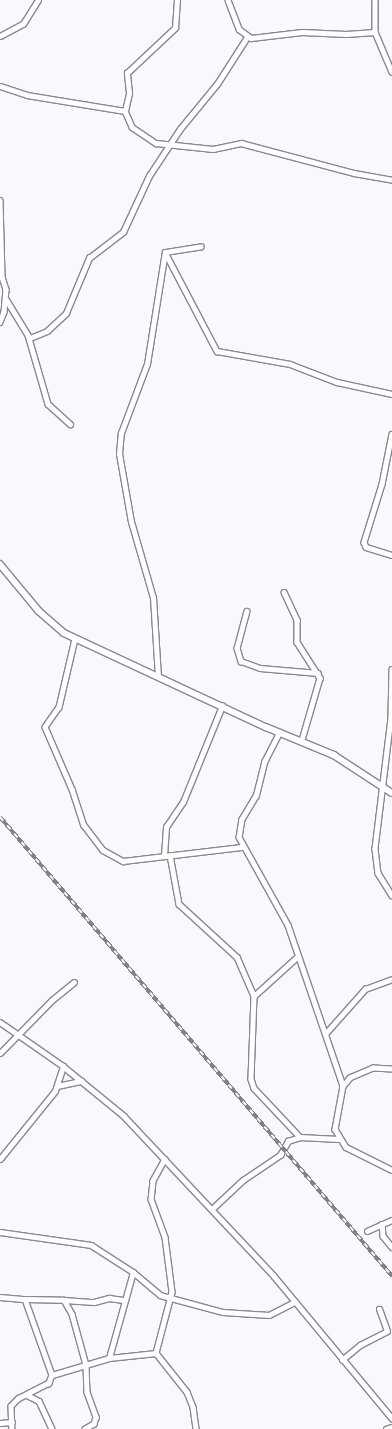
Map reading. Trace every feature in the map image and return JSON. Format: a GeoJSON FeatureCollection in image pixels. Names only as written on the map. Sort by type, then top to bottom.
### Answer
{"type":"FeatureCollection","features":[{"type":"Feature","properties":{"kind":"street"},"geometry":{"type":"LineString","coordinates":[[0,36],[23,24],[38,0]]}},
{"type":"Feature","properties":{"kind":"street"},"geometry":{"type":"LineString","coordinates":[[124,111],[129,94],[127,73],[176,28],[177,0]]}},
{"type":"Feature","properties":{"kind":"street"},"geometry":{"type":"LineString","coordinates":[[228,0],[234,20],[247,37]]}},
{"type":"Feature","properties":{"kind":"street"},"geometry":{"type":"LineString","coordinates":[[375,0],[375,32],[392,72]]}},
{"type":"Feature","properties":{"kind":"street"},"geometry":{"type":"LineString","coordinates":[[247,37],[302,32],[346,34],[375,32]]}},
{"type":"Feature","properties":{"kind":"street"},"geometry":{"type":"LineString","coordinates":[[30,338],[46,331],[66,313],[82,270],[97,250],[123,232],[149,176],[170,145],[217,84],[247,37]]}},
{"type":"Feature","properties":{"kind":"street"},"geometry":{"type":"LineString","coordinates":[[0,86],[27,95],[124,111],[136,130],[156,143],[213,149],[241,143],[354,173],[392,180]]}},
{"type":"Feature","properties":{"kind":"street"},"geometry":{"type":"LineString","coordinates":[[0,200],[2,278],[6,299],[30,338],[48,404],[70,424]]}},
{"type":"Feature","properties":{"kind":"street"},"geometry":{"type":"LineString","coordinates":[[165,252],[201,246]]}},
{"type":"Feature","properties":{"kind":"street"},"geometry":{"type":"LineString","coordinates":[[165,252],[217,351],[290,364],[337,382],[392,394]]}},
{"type":"Feature","properties":{"kind":"street"},"geometry":{"type":"LineString","coordinates":[[158,677],[153,598],[131,522],[119,454],[127,411],[147,364],[165,252]]}},
{"type":"Feature","properties":{"kind":"street"},"geometry":{"type":"LineString","coordinates":[[0,322],[6,299]]}},
{"type":"Feature","properties":{"kind":"street"},"geometry":{"type":"LineString","coordinates":[[392,434],[382,484],[364,542],[366,547],[392,555]]}},
{"type":"Feature","properties":{"kind":"street"},"geometry":{"type":"LineString","coordinates":[[0,564],[53,624],[76,639],[334,755],[392,793]]}},
{"type":"Feature","properties":{"kind":"street"},"geometry":{"type":"LineString","coordinates":[[284,592],[297,620],[297,642],[318,673],[320,685],[302,740]]}},
{"type":"Feature","properties":{"kind":"street"},"geometry":{"type":"LineString","coordinates":[[247,611],[237,648],[241,661],[260,668],[318,673]]}},
{"type":"Feature","properties":{"kind":"street"},"geometry":{"type":"LineString","coordinates":[[76,639],[60,707],[45,727],[72,789],[84,825],[113,858],[122,861],[243,847]]}},
{"type":"Feature","properties":{"kind":"street"},"geometry":{"type":"LineString","coordinates":[[392,669],[391,718],[376,863],[383,884],[392,895]]}},
{"type":"Feature","properties":{"kind":"street"},"geometry":{"type":"LineString","coordinates":[[222,706],[182,802],[166,827],[167,856],[179,904],[237,957],[254,996],[251,1080],[286,1126],[300,1137]]}},
{"type":"Feature","properties":{"kind":"street"},"geometry":{"type":"LineString","coordinates":[[280,732],[265,761],[256,796],[239,828],[243,847],[279,905],[326,1033],[343,1086],[336,1114],[338,1139]]}},
{"type":"Feature","properties":{"kind":"street"},"geometry":{"type":"LineString","coordinates":[[254,996],[297,957]]}},
{"type":"Feature","properties":{"kind":"street"},"geometry":{"type":"LineString","coordinates":[[326,1033],[365,989],[392,979]]}},
{"type":"Feature","properties":{"kind":"street"},"geometry":{"type":"LineString","coordinates":[[0,1053],[52,1000],[74,982]]}},
{"type":"Feature","properties":{"kind":"street"},"geometry":{"type":"LineString","coordinates":[[0,1022],[62,1066],[124,1116],[212,1209],[295,1302],[392,1418]]}},
{"type":"Feature","properties":{"kind":"street"},"geometry":{"type":"LineString","coordinates":[[0,1159],[57,1086],[62,1066]]}},
{"type":"Feature","properties":{"kind":"street"},"geometry":{"type":"LineString","coordinates":[[343,1086],[360,1072],[392,1068]]}},
{"type":"Feature","properties":{"kind":"street"},"geometry":{"type":"LineString","coordinates":[[57,1086],[81,1081]]}},
{"type":"Feature","properties":{"kind":"street"},"geometry":{"type":"LineString","coordinates":[[212,1209],[243,1180],[280,1155],[288,1140],[300,1137],[338,1139],[358,1155],[392,1170]]}},
{"type":"Feature","properties":{"kind":"street"},"geometry":{"type":"LineString","coordinates":[[156,1353],[172,1298],[165,1237],[151,1199],[152,1181],[165,1159]]}},
{"type":"Feature","properties":{"kind":"street"},"geometry":{"type":"LineString","coordinates":[[367,1231],[392,1220]]}},
{"type":"Feature","properties":{"kind":"street"},"geometry":{"type":"LineString","coordinates":[[382,1224],[383,1236],[392,1247]]}},
{"type":"Feature","properties":{"kind":"street"},"geometry":{"type":"LineString","coordinates":[[0,1232],[91,1245],[133,1272],[160,1295],[223,1312],[260,1316],[278,1312],[295,1302]]}},
{"type":"Feature","properties":{"kind":"street"},"geometry":{"type":"LineString","coordinates":[[109,1358],[123,1300],[133,1272]]}},
{"type":"Feature","properties":{"kind":"street"},"geometry":{"type":"LineString","coordinates":[[0,1297],[94,1302],[109,1298],[123,1300]]}},
{"type":"Feature","properties":{"kind":"street"},"geometry":{"type":"LineString","coordinates":[[12,1429],[11,1406],[26,1395],[49,1384],[52,1376],[25,1299]]}},
{"type":"Feature","properties":{"kind":"street"},"geometry":{"type":"LineString","coordinates":[[64,1300],[76,1325],[86,1365],[87,1392],[96,1419],[85,1429]]}},
{"type":"Feature","properties":{"kind":"street"},"geometry":{"type":"LineString","coordinates":[[342,1360],[360,1345],[387,1331],[379,1309]]}},
{"type":"Feature","properties":{"kind":"street"},"geometry":{"type":"LineString","coordinates":[[52,1376],[109,1358],[156,1353]]}},
{"type":"Feature","properties":{"kind":"street"},"geometry":{"type":"LineString","coordinates":[[156,1353],[187,1392],[193,1407],[196,1429]]}},
{"type":"Feature","properties":{"kind":"street"},"geometry":{"type":"LineString","coordinates":[[26,1395],[39,1401],[52,1429]]}},
{"type":"Feature","properties":{"kind":"street"},"geometry":{"type":"LineString","coordinates":[[0,1423],[12,1422]]}},
{"type":"Feature","properties":{"kind":"street"},"geometry":{"type":"LineString","coordinates":[[386,1429],[392,1427]]}},
{"type":"Feature","properties":{"kind":"railway"},"geometry":{"type":"LineString","coordinates":[[0,817],[392,1276]]}}]}
